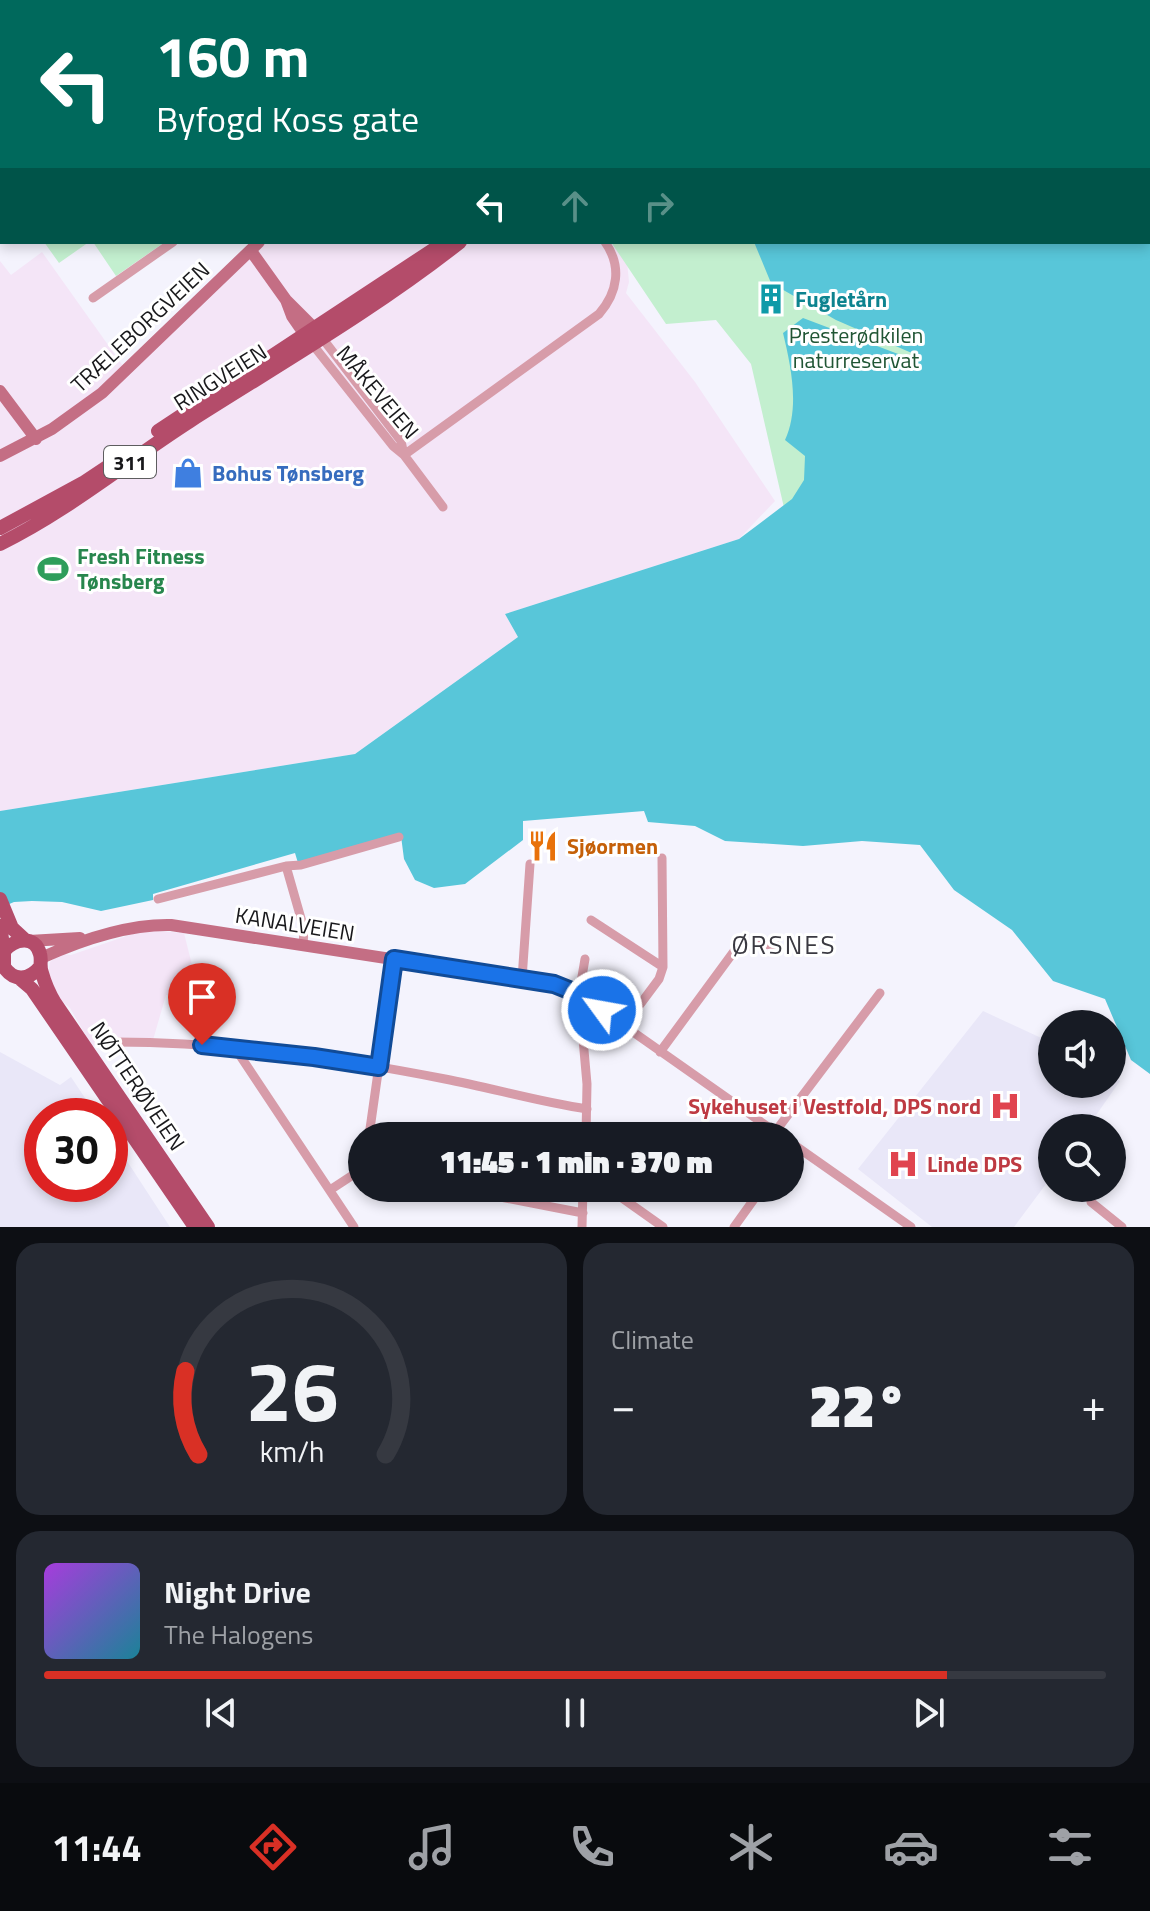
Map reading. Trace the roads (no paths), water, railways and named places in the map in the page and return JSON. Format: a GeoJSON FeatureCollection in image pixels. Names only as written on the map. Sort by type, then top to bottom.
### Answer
{"type":"FeatureCollection","features":[{"type":"Feature","properties":{"kind":"main road","name":"RINGVEIEN"},"geometry":{"type":"LineString","coordinates":[[0,528],[83,483],[185,412],[314,336],[442,244]]}},
{"type":"Feature","properties":{"kind":"main road","name":"RINGVEIEN"},"geometry":{"type":"LineString","coordinates":[[0,544],[71,504],[314,336],[457,244]]}},
{"type":"Feature","properties":{"kind":"main road"},"geometry":{"type":"LineString","coordinates":[[0,899],[4,923],[4,967],[10,976],[33,975],[40,962],[37,947],[4,923]]}},
{"type":"Feature","properties":{"kind":"main road"},"geometry":{"type":"LineString","coordinates":[[2,954],[13,942],[27,941]]}},
{"type":"Feature","properties":{"kind":"main road","name":"NØTTERØVEIEN"},"geometry":{"type":"LineString","coordinates":[[40,962],[55,1003],[208,1227]]}},
{"type":"Feature","properties":{"kind":"main road","name":"NØTTERØVEIEN"},"geometry":{"type":"LineString","coordinates":[[10,976],[32,989],[195,1227]]}},
{"type":"Feature","properties":{"kind":"street"},"geometry":{"type":"LineString","coordinates":[[93,298],[170,244]]}},
{"type":"Feature","properties":{"kind":"street"},"geometry":{"type":"LineString","coordinates":[[404,455],[599,314],[612,296],[616,284],[613,258],[606,244]]}},
{"type":"Feature","properties":{"kind":"street"},"geometry":{"type":"LineString","coordinates":[[251,245],[286,300],[292,316],[314,336]]}},
{"type":"Feature","properties":{"kind":"street","name":"TRÆLEBORGVEIEN"},"geometry":{"type":"LineString","coordinates":[[0,456],[70,418],[120,378],[251,245]]}},
{"type":"Feature","properties":{"kind":"street","name":"MÅKEVEIEN"},"geometry":{"type":"LineString","coordinates":[[314,336],[401,441],[404,455],[443,507]]}},
{"type":"Feature","properties":{"kind":"street"},"geometry":{"type":"LineString","coordinates":[[0,391],[36,439]]}},
{"type":"Feature","properties":{"kind":"street"},"geometry":{"type":"LineString","coordinates":[[158,899],[286,866],[301,865],[399,837]]}},
{"type":"Feature","properties":{"kind":"street"},"geometry":{"type":"LineString","coordinates":[[624,1026],[659,979],[663,967],[662,858]]}},
{"type":"Feature","properties":{"kind":"street"},"geometry":{"type":"LineString","coordinates":[[522,979],[530,864]]}},
{"type":"Feature","properties":{"kind":"street"},"geometry":{"type":"LineString","coordinates":[[286,866],[304,929],[303,946]]}},
{"type":"Feature","properties":{"kind":"street"},"geometry":{"type":"LineString","coordinates":[[591,920],[663,967]]}},
{"type":"Feature","properties":{"kind":"street","name":"KANALVEIEN"},"geometry":{"type":"LineString","coordinates":[[27,941],[99,936],[162,925],[522,979],[563,987],[579,994]]}},
{"type":"Feature","properties":{"kind":"street","name":"KANALVEIEN"},"geometry":{"type":"LineString","coordinates":[[40,962],[99,936]]}},
{"type":"Feature","properties":{"kind":"street"},"geometry":{"type":"LineString","coordinates":[[660,1052],[735,950],[775,944]]}},
{"type":"Feature","properties":{"kind":"street"},"geometry":{"type":"LineString","coordinates":[[371,1122],[394,959]]}},
{"type":"Feature","properties":{"kind":"street"},"geometry":{"type":"LineString","coordinates":[[585,959],[579,994],[587,1122]]}},
{"type":"Feature","properties":{"kind":"street"},"geometry":{"type":"LineString","coordinates":[[787,1122],[880,993]]}},
{"type":"Feature","properties":{"kind":"street"},"geometry":{"type":"LineString","coordinates":[[579,994],[761,1122]]}},
{"type":"Feature","properties":{"kind":"street"},"geometry":{"type":"LineString","coordinates":[[106,1042],[235,1048],[379,1067],[587,1109]]}},
{"type":"Feature","properties":{"kind":"street"},"geometry":{"type":"LineString","coordinates":[[235,1048],[242,1063],[354,1227]]}},
{"type":"Feature","properties":{"kind":"street"},"geometry":{"type":"LineString","coordinates":[[804,1153],[911,1227]]}},
{"type":"Feature","properties":{"kind":"street"},"geometry":{"type":"LineString","coordinates":[[330,1190],[348,1178]]}},
{"type":"Feature","properties":{"kind":"street"},"geometry":{"type":"LineString","coordinates":[[526,1202],[583,1213]]}},
{"type":"Feature","properties":{"kind":"street"},"geometry":{"type":"LineString","coordinates":[[582,1227],[583,1202]]}},
{"type":"Feature","properties":{"kind":"street"},"geometry":{"type":"LineString","coordinates":[[628,1202],[663,1227]]}},
{"type":"Feature","properties":{"kind":"street"},"geometry":{"type":"LineString","coordinates":[[734,1227],[752,1202]]}},
{"type":"Feature","properties":{"kind":"street"},"geometry":{"type":"LineString","coordinates":[[1091,1202],[1122,1227]]}},
{"type":"Feature","properties":{"kind":"water"},"geometry":{"type":"Polygon","coordinates":[[[755,244],[1150,244],[1150,1074],[1131,1060],[1126,1048],[1126,1010],[1110,1010],[1105,999],[1053,981],[1012,930],[954,890],[920,845],[862,841],[803,846],[725,841],[695,826],[648,822],[644,811],[523,821],[523,840],[465,884],[434,888],[415,880],[404,859],[401,836],[298,863],[295,853],[153,894],[153,900],[101,911],[62,902],[32,901],[14,902],[0,908],[0,811],[355,754],[518,637],[505,614],[739,539],[792,499],[804,480],[805,456],[785,440],[790,428],[793,401],[783,333],[803,318],[920,360],[918,354],[836,320],[771,283],[755,244]]]}},
{"type":"Feature","properties":{"kind":"place","name":"Fugletårn"},"geometry":{"type":"Point","coordinates":[771,299]}},
{"type":"Feature","properties":{"kind":"place","name":"Bohus Tønsberg"},"geometry":{"type":"Point","coordinates":[188,473]}},
{"type":"Feature","properties":{"kind":"place","name":"Fresh Fitness Tønsberg"},"geometry":{"type":"Point","coordinates":[53,569]}},
{"type":"Feature","properties":{"kind":"place","name":"Sjøormen"},"geometry":{"type":"Point","coordinates":[543,846]}},
{"type":"Feature","properties":{"kind":"place","name":"Sykehuset i Vestfold, DPS nord"},"geometry":{"type":"Point","coordinates":[1005,1106]}},
{"type":"Feature","properties":{"kind":"place","name":"Linde DPS"},"geometry":{"type":"Point","coordinates":[903,1164]}},
{"type":"Feature","properties":{"kind":"district","name":"ØRSNES"},"geometry":{"type":"Point","coordinates":[784,944]}},
{"type":"Feature","properties":{"kind":"park label","name":"Presterødkilen naturreservat"},"geometry":{"type":"Point","coordinates":[856,348]}}]}
